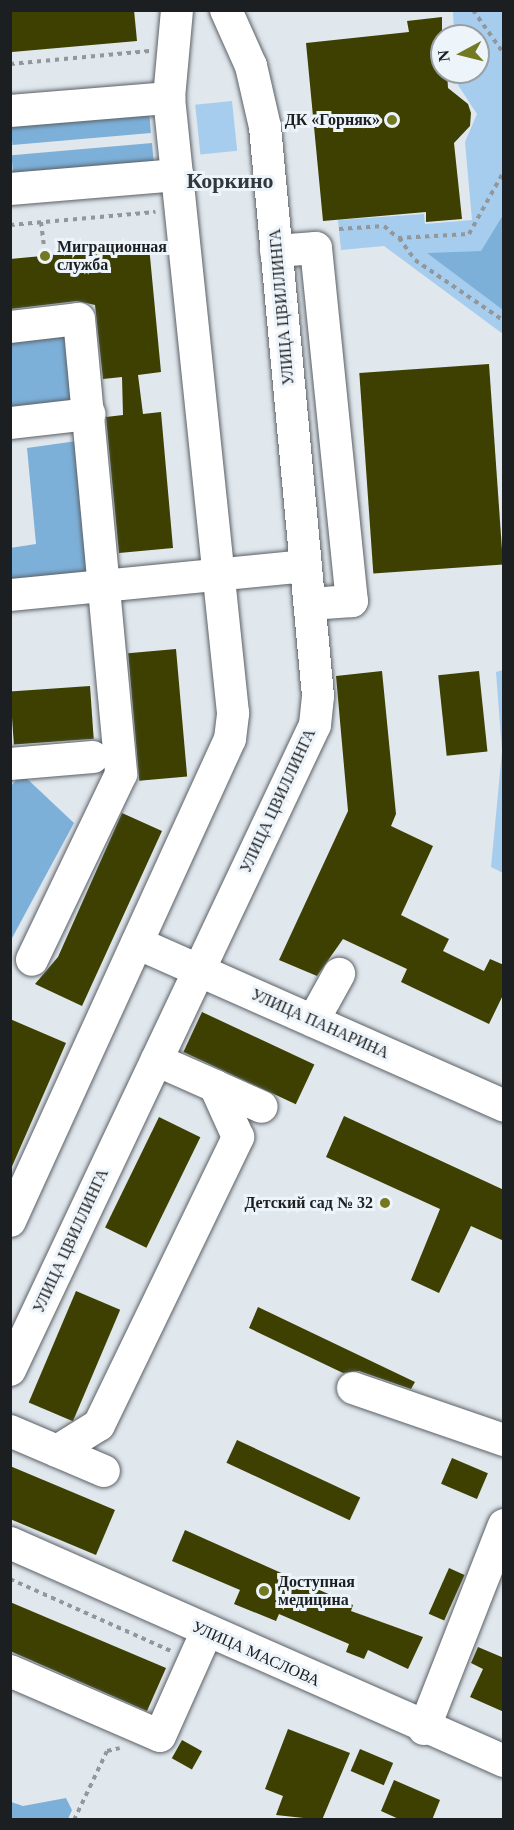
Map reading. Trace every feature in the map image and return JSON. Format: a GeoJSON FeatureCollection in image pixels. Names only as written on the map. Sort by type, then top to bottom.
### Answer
{"type":"FeatureCollection","features":[{"type":"Feature","properties":{"kind":"street"},"geometry":{"type":"LineString","coordinates":[[10,1221],[230,739],[233,713],[169,98],[177,10]]}},
{"type":"Feature","properties":{"kind":"street","name":"УЛИЦА ЦВИЛЛИНГА"},"geometry":{"type":"LineString","coordinates":[[10,1370],[315,725],[318,696],[265,127],[251,66],[226,10]]}},
{"type":"Feature","properties":{"kind":"street"},"geometry":{"type":"LineString","coordinates":[[10,111],[169,98]]}},
{"type":"Feature","properties":{"kind":"street"},"geometry":{"type":"LineString","coordinates":[[10,189],[177,175]]}},
{"type":"Feature","properties":{"kind":"street"},"geometry":{"type":"LineString","coordinates":[[276,251],[316,248],[351,589],[352,601],[310,604]]}},
{"type":"Feature","properties":{"kind":"street"},"geometry":{"type":"LineString","coordinates":[[10,327],[80,319],[106,585],[121,774],[32,960]]}},
{"type":"Feature","properties":{"kind":"street"},"geometry":{"type":"LineString","coordinates":[[10,423],[89,414]]}},
{"type":"Feature","properties":{"kind":"street"},"geometry":{"type":"LineString","coordinates":[[10,595],[306,566]]}},
{"type":"Feature","properties":{"kind":"street"},"geometry":{"type":"LineString","coordinates":[[10,764],[93,758]]}},
{"type":"Feature","properties":{"kind":"street","name":"УЛИЦА ПАНАРИНА"},"geometry":{"type":"LineString","coordinates":[[137,943],[504,1106]]}},
{"type":"Feature","properties":{"kind":"street"},"geometry":{"type":"LineString","coordinates":[[313,1021],[339,974]]}},
{"type":"Feature","properties":{"kind":"street"},"geometry":{"type":"LineString","coordinates":[[156,1060],[262,1107]]}},
{"type":"Feature","properties":{"kind":"street"},"geometry":{"type":"LineString","coordinates":[[57,1451],[99,1425],[238,1137],[215,1086]]}},
{"type":"Feature","properties":{"kind":"street"},"geometry":{"type":"LineString","coordinates":[[353,1388],[504,1440]]}},
{"type":"Feature","properties":{"kind":"street"},"geometry":{"type":"LineString","coordinates":[[10,1431],[104,1471]]}},
{"type":"Feature","properties":{"kind":"street"},"geometry":{"type":"LineString","coordinates":[[424,1728],[504,1526]]}},
{"type":"Feature","properties":{"kind":"street","name":"УЛИЦА МАСЛОВА"},"geometry":{"type":"LineString","coordinates":[[10,1543],[424,1728],[504,1761]]}},
{"type":"Feature","properties":{"kind":"street"},"geometry":{"type":"LineString","coordinates":[[10,1671],[160,1736],[207,1631]]}},
{"type":"Feature","properties":{"kind":"path"},"geometry":{"type":"LineString","coordinates":[[473,10],[504,54]]}},
{"type":"Feature","properties":{"kind":"path"},"geometry":{"type":"LineString","coordinates":[[10,64],[153,51]]}},
{"type":"Feature","properties":{"kind":"path"},"geometry":{"type":"LineString","coordinates":[[398,238],[469,234],[504,171]]}},
{"type":"Feature","properties":{"kind":"path"},"geometry":{"type":"LineString","coordinates":[[10,225],[160,211],[161,223]]}},
{"type":"Feature","properties":{"kind":"path"},"geometry":{"type":"LineString","coordinates":[[41,222],[45,256]]}},
{"type":"Feature","properties":{"kind":"path"},"geometry":{"type":"LineString","coordinates":[[339,229],[384,226],[398,238],[415,260],[504,321]]}},
{"type":"Feature","properties":{"kind":"path"},"geometry":{"type":"LineString","coordinates":[[10,1579],[193,1661]]}},
{"type":"Feature","properties":{"kind":"path"},"geometry":{"type":"LineString","coordinates":[[74,1820],[107,1751],[160,1736]]}},
{"type":"Feature","properties":{"kind":"shaded area"},"geometry":{"type":"Polygon","coordinates":[[[453,11],[503,11],[503,334],[384,246],[341,250],[338,220],[424,214],[425,224],[472,220],[465,142],[477,114],[458,84],[490,84],[490,24],[454,24],[453,11]]]}},
{"type":"Feature","properties":{"kind":"shaded area"},"geometry":{"type":"Polygon","coordinates":[[[232,101],[237,151],[200,155],[195,105],[232,101]]]}},
{"type":"Feature","properties":{"kind":"shaded area"},"geometry":{"type":"Polygon","coordinates":[[[149,111],[151,133],[12,145],[11,123],[149,111]]]}},
{"type":"Feature","properties":{"kind":"shaded area"},"geometry":{"type":"Polygon","coordinates":[[[152,143],[154,168],[14,180],[12,155],[152,143]]]}},
{"type":"Feature","properties":{"kind":"shaded area"},"geometry":{"type":"Polygon","coordinates":[[[503,215],[503,310],[427,253],[481,251],[503,215]]]}},
{"type":"Feature","properties":{"kind":"shaded area"},"geometry":{"type":"Polygon","coordinates":[[[72,327],[81,407],[11,415],[11,332],[72,327]]]}},
{"type":"Feature","properties":{"kind":"shaded area"},"geometry":{"type":"Polygon","coordinates":[[[84,440],[98,577],[11,585],[10,548],[36,544],[27,448],[84,440]]]}},
{"type":"Feature","properties":{"kind":"shaded area"},"geometry":{"type":"Polygon","coordinates":[[[504,670],[503,873],[491,867],[502,751],[496,672],[504,670]]]}},
{"type":"Feature","properties":{"kind":"shaded area"},"geometry":{"type":"Polygon","coordinates":[[[22,774],[74,823],[11,940],[11,786],[22,774]]]}},
{"type":"Feature","properties":{"kind":"shaded area"},"geometry":{"type":"Polygon","coordinates":[[[66,1798],[72,1810],[68,1819],[11,1819],[11,1802],[23,1806],[66,1798]]]}},
{"type":"Feature","properties":{"kind":"building"},"geometry":{"type":"Polygon","coordinates":[[[10,10],[134,10],[137,41],[12,52],[10,10]]]}},
{"type":"Feature","properties":{"kind":"building","name":"ДК «Горняк»"},"geometry":{"type":"Polygon","coordinates":[[[442,17],[442,24],[430,24],[430,84],[448,84],[448,88],[468,104],[471,113],[470,126],[454,143],[462,219],[426,222],[426,212],[323,221],[306,43],[409,32],[407,21],[442,17]]]}},
{"type":"Feature","properties":{"kind":"building"},"geometry":{"type":"Polygon","coordinates":[[[149,246],[161,372],[138,375],[143,414],[161,412],[173,548],[119,553],[106,417],[123,415],[122,377],[103,379],[95,305],[77,301],[10,309],[10,259],[149,246]]]}},
{"type":"Feature","properties":{"kind":"building"},"geometry":{"type":"Polygon","coordinates":[[[489,364],[503,565],[373,574],[359,373],[489,364]]]}},
{"type":"Feature","properties":{"kind":"building"},"geometry":{"type":"Polygon","coordinates":[[[176,649],[187,777],[139,781],[128,653],[176,649]]]}},
{"type":"Feature","properties":{"kind":"building"},"geometry":{"type":"Polygon","coordinates":[[[382,671],[396,814],[391,826],[433,846],[401,915],[449,939],[443,951],[484,971],[490,959],[504,965],[504,993],[489,1024],[401,982],[407,969],[343,939],[317,976],[279,960],[348,811],[336,676],[382,671]]]}},
{"type":"Feature","properties":{"kind":"building"},"geometry":{"type":"Polygon","coordinates":[[[479,671],[487,752],[447,756],[438,675],[479,671]]]}},
{"type":"Feature","properties":{"kind":"building"},"geometry":{"type":"Polygon","coordinates":[[[90,686],[94,739],[14,744],[10,692],[90,686]]]}},
{"type":"Feature","properties":{"kind":"building"},"geometry":{"type":"Polygon","coordinates":[[[122,813],[162,831],[82,1006],[35,984],[58,957],[122,813]]]}},
{"type":"Feature","properties":{"kind":"building"},"geometry":{"type":"Polygon","coordinates":[[[202,1012],[314,1064],[296,1104],[183,1052],[202,1012]]]}},
{"type":"Feature","properties":{"kind":"building"},"geometry":{"type":"Polygon","coordinates":[[[10,1019],[66,1043],[10,1171],[10,1019]]]}},
{"type":"Feature","properties":{"kind":"building"},"geometry":{"type":"Polygon","coordinates":[[[344,1116],[504,1190],[504,1241],[471,1226],[439,1293],[411,1280],[440,1209],[326,1157],[344,1116]]]}},
{"type":"Feature","properties":{"kind":"building"},"geometry":{"type":"Polygon","coordinates":[[[159,1117],[200,1137],[146,1248],[105,1228],[159,1117]]]}},
{"type":"Feature","properties":{"kind":"building"},"geometry":{"type":"Polygon","coordinates":[[[76,1291],[120,1310],[73,1421],[29,1402],[76,1291]]]}},
{"type":"Feature","properties":{"kind":"building"},"geometry":{"type":"Polygon","coordinates":[[[258,1307],[415,1382],[411,1389],[359,1371],[343,1373],[249,1328],[258,1307]]]}},
{"type":"Feature","properties":{"kind":"building"},"geometry":{"type":"Polygon","coordinates":[[[237,1440],[360,1497],[350,1520],[226,1463],[237,1440]]]}},
{"type":"Feature","properties":{"kind":"building"},"geometry":{"type":"Polygon","coordinates":[[[452,1458],[488,1473],[477,1499],[441,1484],[452,1458]]]}},
{"type":"Feature","properties":{"kind":"building"},"geometry":{"type":"Polygon","coordinates":[[[10,1466],[115,1510],[96,1555],[10,1519],[10,1466]]]}},
{"type":"Feature","properties":{"kind":"building"},"geometry":{"type":"Polygon","coordinates":[[[185,1530],[353,1605],[351,1611],[423,1637],[408,1669],[368,1650],[364,1659],[346,1652],[349,1644],[279,1614],[276,1621],[234,1604],[240,1590],[172,1561],[185,1530]]]}},
{"type":"Feature","properties":{"kind":"building"},"geometry":{"type":"Polygon","coordinates":[[[449,1568],[465,1575],[444,1621],[429,1614],[449,1568]]]}},
{"type":"Feature","properties":{"kind":"building"},"geometry":{"type":"Polygon","coordinates":[[[10,1602],[166,1668],[147,1711],[10,1651],[10,1602]]]}},
{"type":"Feature","properties":{"kind":"building"},"geometry":{"type":"Polygon","coordinates":[[[478,1647],[504,1658],[504,1712],[470,1697],[483,1669],[471,1663],[478,1647]]]}},
{"type":"Feature","properties":{"kind":"building"},"geometry":{"type":"Polygon","coordinates":[[[288,1729],[350,1753],[322,1820],[276,1815],[283,1796],[265,1789],[288,1729]]]}},
{"type":"Feature","properties":{"kind":"building"},"geometry":{"type":"Polygon","coordinates":[[[182,1740],[202,1751],[192,1770],[172,1758],[182,1740]]]}},
{"type":"Feature","properties":{"kind":"building"},"geometry":{"type":"Polygon","coordinates":[[[360,1749],[393,1763],[384,1785],[351,1771],[360,1749]]]}},
{"type":"Feature","properties":{"kind":"building"},"geometry":{"type":"Polygon","coordinates":[[[394,1780],[440,1800],[432,1820],[401,1820],[381,1811],[394,1780]]]}},
{"type":"Feature","properties":{"kind":"place","name":"ДК «Горняк»"},"geometry":{"type":"Point","coordinates":[392,120]}},
{"type":"Feature","properties":{"kind":"place","name":"Миграционная служба"},"geometry":{"type":"Point","coordinates":[45,256]}},
{"type":"Feature","properties":{"kind":"place","name":"Детский сад № 32"},"geometry":{"type":"Point","coordinates":[385,1203]}},
{"type":"Feature","properties":{"kind":"place","name":"Доступная медицина"},"geometry":{"type":"Point","coordinates":[264,1591]}},
{"type":"Feature","properties":{"kind":"district","name":"Коркино"},"geometry":{"type":"Point","coordinates":[230,181]}}]}
